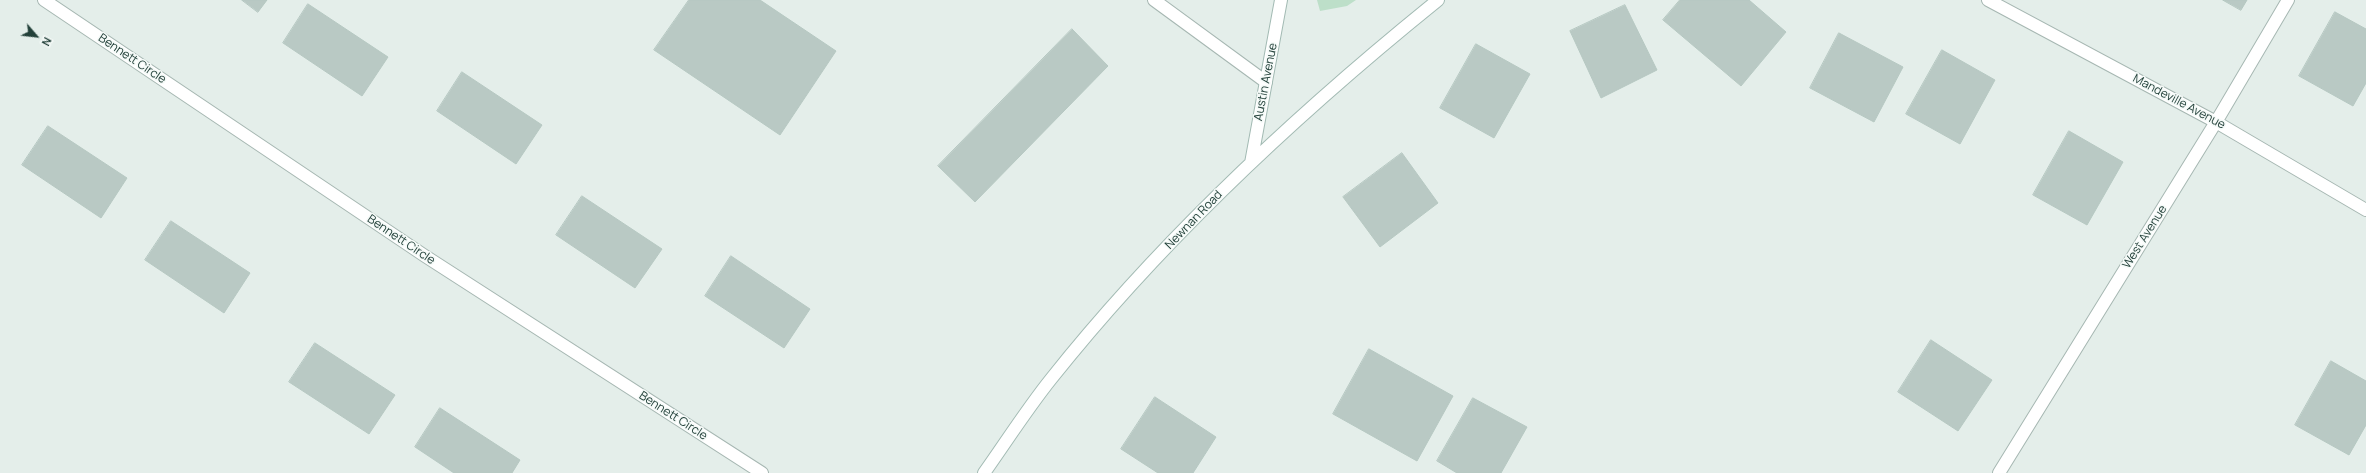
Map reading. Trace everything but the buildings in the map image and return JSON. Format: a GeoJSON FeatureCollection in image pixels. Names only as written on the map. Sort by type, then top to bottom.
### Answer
{"type":"FeatureCollection","features":[{"type":"Feature","properties":{"kind":"street","name":"Bennett Circle"},"geometry":{"type":"LineString","coordinates":[[44,0],[425,256],[762,473]]}},
{"type":"Feature","properties":{"kind":"street"},"geometry":{"type":"LineString","coordinates":[[1154,0],[1266,82]]}},
{"type":"Feature","properties":{"kind":"street","name":"Austin Avenue"},"geometry":{"type":"LineString","coordinates":[[1251,163],[1281,0]]}},
{"type":"Feature","properties":{"kind":"street","name":"Newnan Road"},"geometry":{"type":"LineString","coordinates":[[984,473],[1051,379],[1114,304],[1181,232],[1251,163],[1375,51],[1438,0]]}},
{"type":"Feature","properties":{"kind":"street","name":"Mandeville Avenue"},"geometry":{"type":"LineString","coordinates":[[1988,0],[2216,122],[2366,210]]}},
{"type":"Feature","properties":{"kind":"street","name":"West Avenue"},"geometry":{"type":"LineString","coordinates":[[1999,473],[2216,122],[2288,0]]}},
{"type":"Feature","properties":{"kind":"green space"},"geometry":{"type":"Polygon","coordinates":[[[1317,0],[1356,0],[1347,6],[1320,11],[1317,0]]]}}]}
